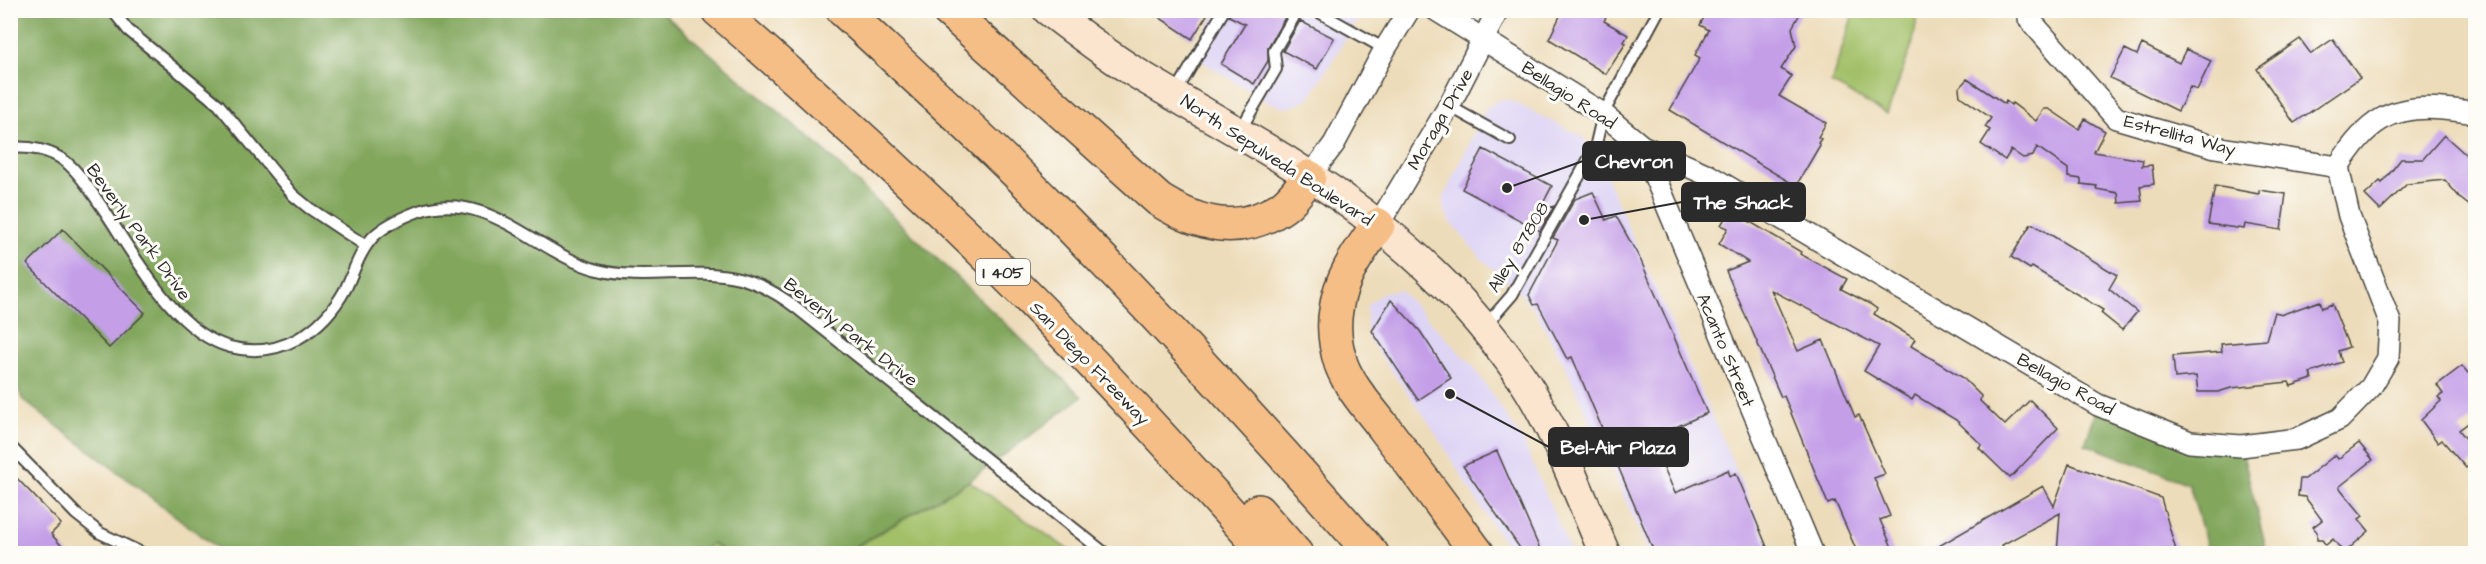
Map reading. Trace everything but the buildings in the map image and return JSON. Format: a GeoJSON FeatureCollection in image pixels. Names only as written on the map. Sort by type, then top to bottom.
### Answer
{"type":"FeatureCollection","features":[{"type":"Feature","properties":{"kind":"highway","name":"San Diego Freeway"},"geometry":{"type":"LineString","coordinates":[[718,10],[898,171],[999,268],[1100,371],[1267,554]]}},
{"type":"Feature","properties":{"kind":"highway"},"geometry":{"type":"LineString","coordinates":[[752,10],[821,70],[912,155],[1062,300],[1135,376],[1296,554]]}},
{"type":"Feature","properties":{"kind":"highway"},"geometry":{"type":"LineString","coordinates":[[843,10],[1050,205],[1185,345],[1372,554]]}},
{"type":"Feature","properties":{"kind":"highway"},"geometry":{"type":"LineString","coordinates":[[948,10],[1159,200],[1181,214],[1205,222],[1231,225],[1252,223],[1282,207],[1309,177]]}},
{"type":"Feature","properties":{"kind":"highway"},"geometry":{"type":"LineString","coordinates":[[1378,225],[1355,258],[1339,294],[1335,311],[1335,329],[1341,363],[1359,394],[1478,554]]}},
{"type":"Feature","properties":{"kind":"main road","name":"North Sepulveda Boulevard"},"geometry":{"type":"LineString","coordinates":[[1048,10],[1133,71],[1309,177],[1378,225],[1441,279],[1484,327],[1524,381],[1540,409],[1605,554]]}},
{"type":"Feature","properties":{"kind":"street"},"geometry":{"type":"LineString","coordinates":[[1309,177],[1334,144],[1385,49],[1409,10]]}},
{"type":"Feature","properties":{"kind":"street","name":"Bellagio Road"},"geometry":{"type":"LineString","coordinates":[[1436,10],[1603,114],[1642,146],[1708,175],[2098,405],[2190,442],[2241,446],[2297,439],[2340,419],[2371,387],[2388,358],[2390,322],[2349,216],[2338,167]]}},
{"type":"Feature","properties":{"kind":"street","name":"Moraga Drive"},"geometry":{"type":"LineString","coordinates":[[1378,225],[1449,106],[1498,10]]}},
{"type":"Feature","properties":{"kind":"street","name":"Estrellita Way"},"geometry":{"type":"LineString","coordinates":[[2029,19],[2116,118],[2215,147],[2338,167]]}},
{"type":"Feature","properties":{"kind":"street"},"geometry":{"type":"LineString","coordinates":[[2338,167],[2352,144],[2373,123],[2401,110],[2434,108],[2475,113]]}},
{"type":"Feature","properties":{"kind":"street","name":"Acanto Street"},"geometry":{"type":"LineString","coordinates":[[1642,146],[1813,554]]}},
{"type":"Feature","properties":{"kind":"lane"},"geometry":{"type":"LineString","coordinates":[[112,10],[128,30],[219,105],[293,195],[366,246]]}},
{"type":"Feature","properties":{"kind":"lane"},"geometry":{"type":"LineString","coordinates":[[1174,94],[1224,10]]}},
{"type":"Feature","properties":{"kind":"lane"},"geometry":{"type":"LineString","coordinates":[[1238,133],[1276,69],[1274,51],[1298,10]]}},
{"type":"Feature","properties":{"kind":"lane"},"geometry":{"type":"LineString","coordinates":[[1315,10],[1385,49]]}},
{"type":"Feature","properties":{"kind":"lane","name":"Alley 87808"},"geometry":{"type":"LineString","coordinates":[[1484,327],[1512,295],[1595,148],[1603,114],[1659,10]]}},
{"type":"Feature","properties":{"kind":"lane"},"geometry":{"type":"LineString","coordinates":[[1449,106],[1510,140]]}},
{"type":"Feature","properties":{"kind":"lane","name":"Beverly Park Drive"},"geometry":{"type":"LineString","coordinates":[[10,148],[34,149],[64,161],[90,189],[167,302],[182,319],[199,334],[215,343],[234,348],[257,351],[277,348],[297,340],[316,328],[332,311],[366,246],[374,236],[395,221],[422,210],[445,207],[464,207],[487,213],[507,222],[553,252],[600,270],[627,274],[714,275],[738,278],[756,284],[777,293],[798,309],[1106,554]]}},
{"type":"Feature","properties":{"kind":"lane"},"geometry":{"type":"LineString","coordinates":[[10,446],[76,514],[100,533],[144,554]]}},
{"type":"Feature","properties":{"kind":"shaded area"},"geometry":{"type":"Polygon","coordinates":[[[1218,11],[1363,11],[1310,97],[1299,104],[1285,108],[1268,102],[1190,54],[1218,11]]]}},
{"type":"Feature","properties":{"kind":"shaded area"},"geometry":{"type":"Polygon","coordinates":[[[1498,100],[1510,100],[1583,137],[1601,165],[1773,553],[1649,553],[1567,370],[1536,312],[1520,293],[1481,258],[1450,222],[1443,207],[1444,196],[1486,108],[1498,100]]]}},
{"type":"Feature","properties":{"kind":"shaded area"},"geometry":{"type":"Polygon","coordinates":[[[1400,290],[1473,366],[1523,441],[1571,553],[1513,553],[1490,522],[1429,423],[1367,337],[1367,305],[1384,292],[1400,290]]]}},
{"type":"Feature","properties":{"kind":"green space"},"geometry":{"type":"Polygon","coordinates":[[[10,11],[660,11],[819,146],[1082,397],[969,481],[844,553],[726,553],[712,543],[699,554],[224,553],[23,400],[11,373],[10,11]]]}},
{"type":"Feature","properties":{"kind":"green space"},"geometry":{"type":"Polygon","coordinates":[[[1854,11],[1918,11],[1913,42],[1887,114],[1831,83],[1854,11]]]}},
{"type":"Feature","properties":{"kind":"green space"},"geometry":{"type":"Polygon","coordinates":[[[2098,405],[2241,446],[2267,553],[2209,553],[2189,484],[2085,444],[2098,405]]]}},
{"type":"Feature","properties":{"kind":"green space"},"geometry":{"type":"Polygon","coordinates":[[[969,481],[1073,553],[844,554],[969,481]]]}},
{"type":"Feature","properties":{"kind":"green space"},"geometry":{"type":"Polygon","coordinates":[[[712,543],[726,553],[699,554],[712,543]]]}},
{"type":"Feature","properties":{"kind":"place","name":"Chevron"},"geometry":{"type":"Point","coordinates":[1507,188]}},
{"type":"Feature","properties":{"kind":"place","name":"The Shack"},"geometry":{"type":"Point","coordinates":[1584,220]}},
{"type":"Feature","properties":{"kind":"place","name":"Bel-Air Plaza"},"geometry":{"type":"Point","coordinates":[1450,394]}}]}
